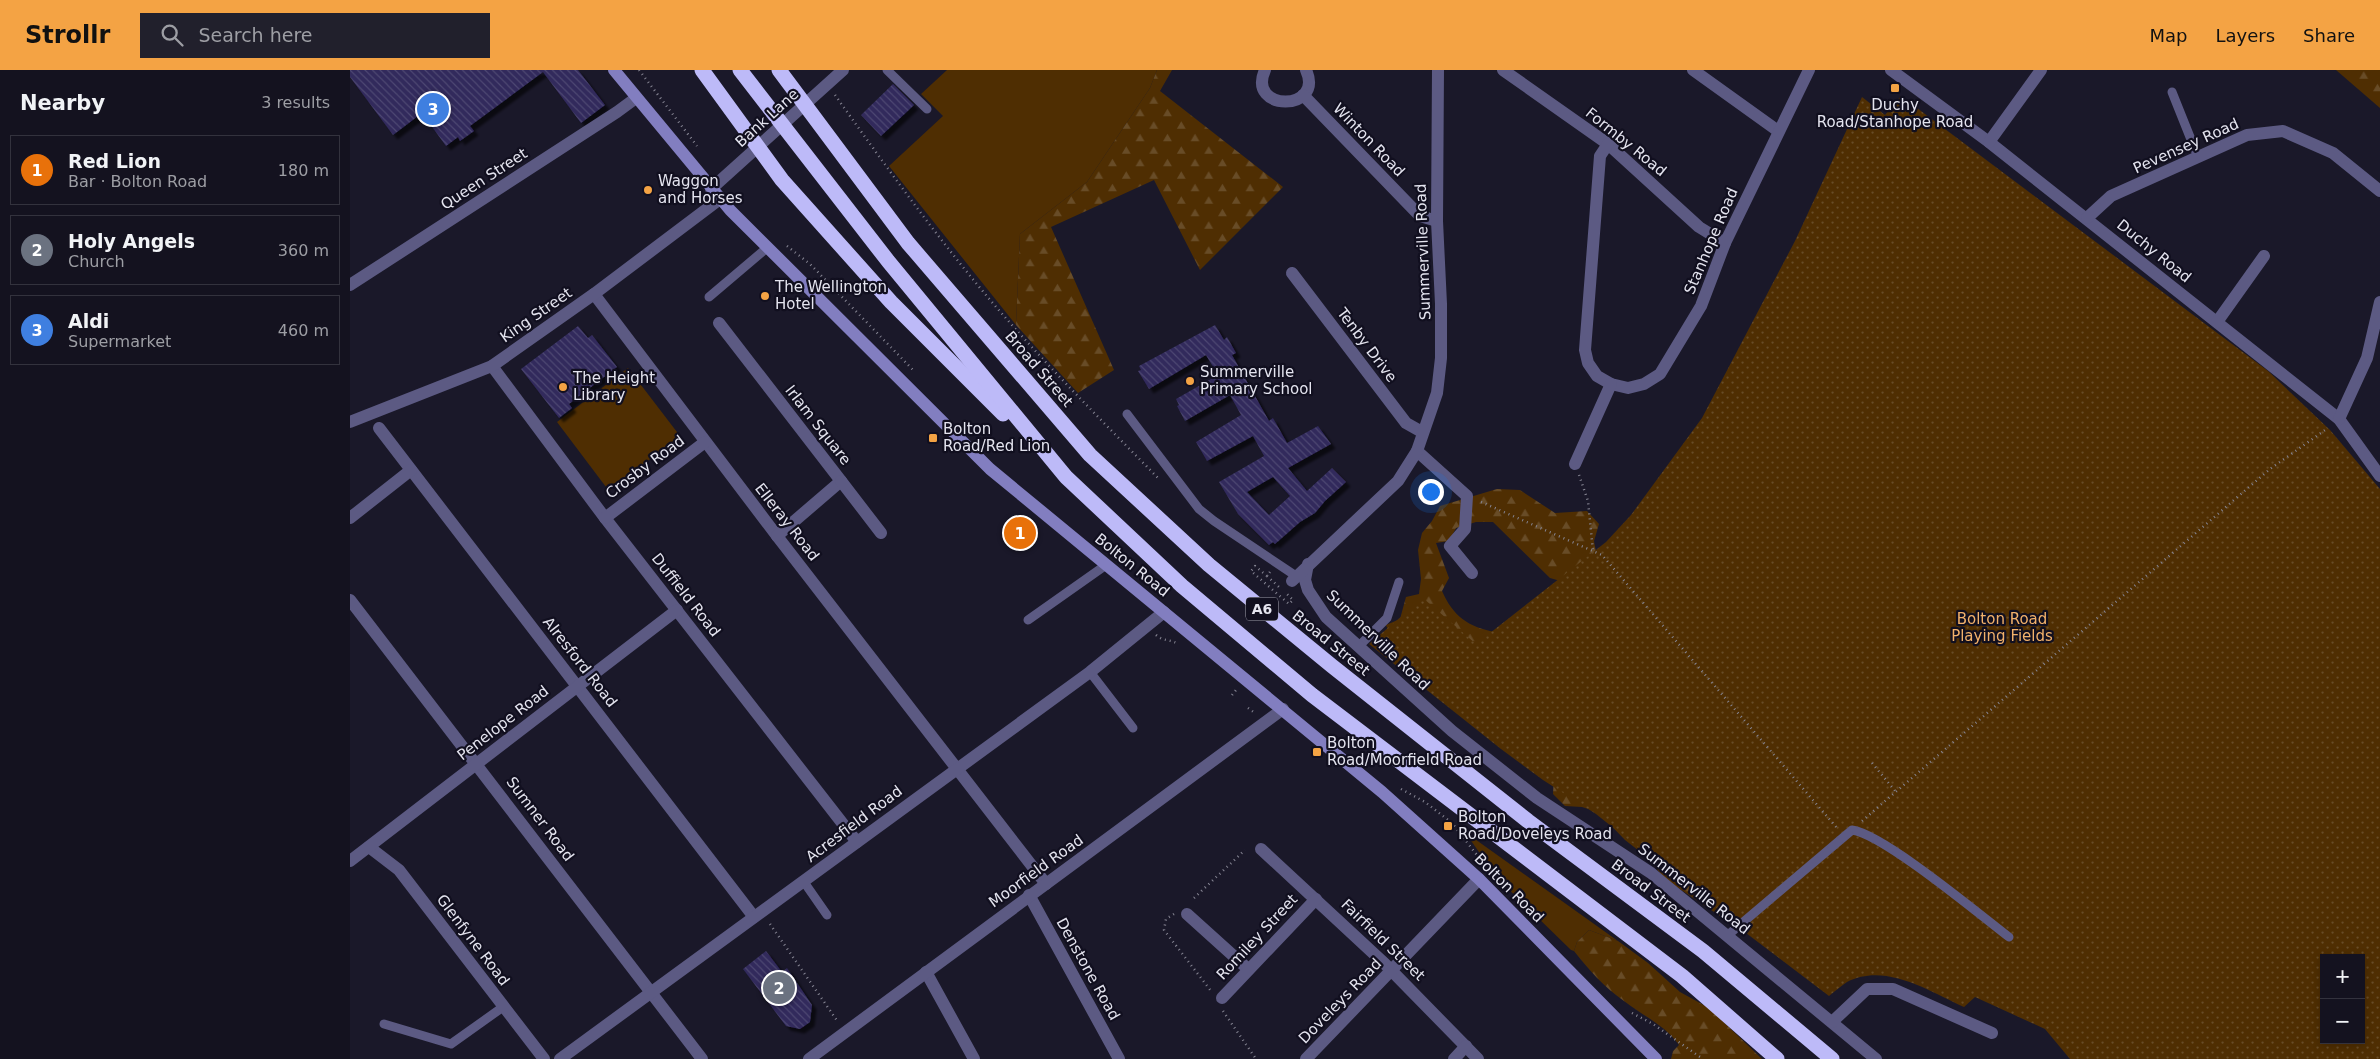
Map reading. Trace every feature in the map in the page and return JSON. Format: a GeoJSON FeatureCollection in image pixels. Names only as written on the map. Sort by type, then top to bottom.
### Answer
{"type":"FeatureCollection","features":[{"type":"Feature","properties":{"kind":"highway","name":"A6"},"geometry":{"type":"LineString","coordinates":[[702,70],[782,180],[891,302],[1066,477],[1182,586],[1312,695],[1682,976],[1777,1059]]}},
{"type":"Feature","properties":{"kind":"highway"},"geometry":{"type":"LineString","coordinates":[[740,70],[888,261],[1066,477]]}},
{"type":"Feature","properties":{"kind":"highway","name":"Broad Street"},"geometry":{"type":"LineString","coordinates":[[779,70],[908,243],[1090,455],[1209,565],[1332,666],[1528,821],[1703,951],[1832,1059]]}},
{"type":"Feature","properties":{"kind":"street","name":"Bolton Road"},"geometry":{"type":"LineString","coordinates":[[614,70],[720,200],[990,469],[1382,792],[1479,879],[1656,1059]]}},
{"type":"Feature","properties":{"kind":"street","name":"Bank Lane"},"geometry":{"type":"LineString","coordinates":[[711,189],[843,70]]}},
{"type":"Feature","properties":{"kind":"street"},"geometry":{"type":"LineString","coordinates":[[1265,70],[1263,82],[1265,89],[1275,100],[1290,102],[1303,95],[1308,82],[1306,70]]}},
{"type":"Feature","properties":{"kind":"street","name":"Summerville Road"},"geometry":{"type":"LineString","coordinates":[[1294,578],[1398,482],[1417,451],[1436,393],[1441,358],[1441,304],[1437,221],[1438,70]]}},
{"type":"Feature","properties":{"kind":"street","name":"Formby Road"},"geometry":{"type":"LineString","coordinates":[[1502,70],[1608,144],[1699,227],[1725,243]]}},
{"type":"Feature","properties":{"kind":"street"},"geometry":{"type":"LineString","coordinates":[[1693,70],[1778,131]]}},
{"type":"Feature","properties":{"kind":"street","name":"Stanhope Road"},"geometry":{"type":"LineString","coordinates":[[1611,384],[1628,388],[1644,384],[1660,374],[1700,306],[1725,243],[1809,70]]}},
{"type":"Feature","properties":{"kind":"street","name":"Duchy Road"},"geometry":{"type":"LineString","coordinates":[[1891,70],[1990,142],[2340,419],[2380,476]]}},
{"type":"Feature","properties":{"kind":"street"},"geometry":{"type":"LineString","coordinates":[[1990,142],[2041,70]]}},
{"type":"Feature","properties":{"kind":"street","name":"Winton Road"},"geometry":{"type":"LineString","coordinates":[[1303,95],[1420,216],[1437,221]]}},
{"type":"Feature","properties":{"kind":"street","name":"Queen Street"},"geometry":{"type":"LineString","coordinates":[[350,285],[636,98]]}},
{"type":"Feature","properties":{"kind":"street","name":"Pevensey Road"},"geometry":{"type":"LineString","coordinates":[[2086,218],[2111,196],[2247,135],[2283,131],[2333,153],[2380,191]]}},
{"type":"Feature","properties":{"kind":"street"},"geometry":{"type":"LineString","coordinates":[[1575,464],[1611,384],[1596,376],[1588,363],[1586,350],[1600,156],[1608,144]]}},
{"type":"Feature","properties":{"kind":"street","name":"King Street"},"geometry":{"type":"LineString","coordinates":[[350,422],[492,366],[594,294],[720,200]]}},
{"type":"Feature","properties":{"kind":"street"},"geometry":{"type":"LineString","coordinates":[[2217,322],[2264,256]]}},
{"type":"Feature","properties":{"kind":"street","name":"Tenby Drive"},"geometry":{"type":"LineString","coordinates":[[1292,273],[1406,423],[1422,432]]}},
{"type":"Feature","properties":{"kind":"street","name":"Elleray Road"},"geometry":{"type":"LineString","coordinates":[[594,294],[777,536],[958,767],[1046,884]]}},
{"type":"Feature","properties":{"kind":"street"},"geometry":{"type":"LineString","coordinates":[[2340,419],[2367,358],[2380,302]]}},
{"type":"Feature","properties":{"kind":"street","name":"Irlam Square"},"geometry":{"type":"LineString","coordinates":[[719,323],[841,481],[777,536]]}},
{"type":"Feature","properties":{"kind":"street","name":"Duffield Road"},"geometry":{"type":"LineString","coordinates":[[492,366],[605,518],[857,842]]}},
{"type":"Feature","properties":{"kind":"street","name":"Alresford Road"},"geometry":{"type":"LineString","coordinates":[[379,428],[754,917]]}},
{"type":"Feature","properties":{"kind":"street","name":"Crosby Road"},"geometry":{"type":"LineString","coordinates":[[605,518],[705,442]]}},
{"type":"Feature","properties":{"kind":"street"},"geometry":{"type":"LineString","coordinates":[[1417,451],[1467,496],[1465,529],[1450,546],[1472,573]]}},
{"type":"Feature","properties":{"kind":"street"},"geometry":{"type":"LineString","coordinates":[[350,518],[411,470]]}},
{"type":"Feature","properties":{"kind":"street"},"geometry":{"type":"LineString","coordinates":[[841,481],[881,533]]}},
{"type":"Feature","properties":{"kind":"street","name":"Summerville Road"},"geometry":{"type":"LineString","coordinates":[[1308,564],[1305,580],[1313,600],[1326,617],[1452,731],[1537,798],[1651,873],[1876,1059]]}},
{"type":"Feature","properties":{"kind":"street","name":"Sumner Road"},"geometry":{"type":"LineString","coordinates":[[350,600],[652,991],[702,1059]]}},
{"type":"Feature","properties":{"kind":"street","name":"Penelope Road"},"geometry":{"type":"LineString","coordinates":[[350,861],[677,610]]}},
{"type":"Feature","properties":{"kind":"street","name":"Acresfield Road"},"geometry":{"type":"LineString","coordinates":[[560,1059],[1090,672],[1164,612]]}},
{"type":"Feature","properties":{"kind":"street","name":"Moorfield Road"},"geometry":{"type":"LineString","coordinates":[[815,1057],[926,972],[1283,709]]}},
{"type":"Feature","properties":{"kind":"street","name":"Glenfyne Road"},"geometry":{"type":"LineString","coordinates":[[369,847],[399,870],[544,1059]]}},
{"type":"Feature","properties":{"kind":"street","name":"Fairfield Street"},"geometry":{"type":"LineString","coordinates":[[1261,849],[1392,970],[1478,1059]]}},
{"type":"Feature","properties":{"kind":"street","name":"Doveleys Road"},"geometry":{"type":"LineString","coordinates":[[1306,1059],[1479,879]]}},
{"type":"Feature","properties":{"kind":"street","name":"Denstone Road"},"geometry":{"type":"LineString","coordinates":[[1030,895],[1119,1059]]}},
{"type":"Feature","properties":{"kind":"street","name":"Romiley Street"},"geometry":{"type":"LineString","coordinates":[[1220,1002],[1316,899]]}},
{"type":"Feature","properties":{"kind":"street"},"geometry":{"type":"LineString","coordinates":[[1182,914],[1248,970]]}},
{"type":"Feature","properties":{"kind":"street"},"geometry":{"type":"LineString","coordinates":[[926,972],[974,1059]]}},
{"type":"Feature","properties":{"kind":"street"},"geometry":{"type":"LineString","coordinates":[[1832,1022],[1867,989],[1893,989],[1992,1033]]}},
{"type":"Feature","properties":{"kind":"street"},"geometry":{"type":"LineString","coordinates":[[1454,1059],[1466,1046]]}},
{"type":"Feature","properties":{"kind":"lane"},"geometry":{"type":"LineString","coordinates":[[887,70],[927,109]]}},
{"type":"Feature","properties":{"kind":"lane"},"geometry":{"type":"LineString","coordinates":[[2172,92],[2198,158]]}},
{"type":"Feature","properties":{"kind":"lane"},"geometry":{"type":"LineString","coordinates":[[709,297],[768,247]]}},
{"type":"Feature","properties":{"kind":"lane"},"geometry":{"type":"LineString","coordinates":[[1127,414],[1199,509],[1294,578]]}},
{"type":"Feature","properties":{"kind":"lane"},"geometry":{"type":"LineString","coordinates":[[1028,620],[1106,565]]}},
{"type":"Feature","properties":{"kind":"lane"},"geometry":{"type":"LineString","coordinates":[[1358,647],[1387,618],[1399,582]]}},
{"type":"Feature","properties":{"kind":"lane"},"geometry":{"type":"LineString","coordinates":[[1090,672],[1133,728]]}},
{"type":"Feature","properties":{"kind":"lane"},"geometry":{"type":"LineString","coordinates":[[1728,935],[1848,833],[1862,832],[1903,857],[2010,937]]}},
{"type":"Feature","properties":{"kind":"lane"},"geometry":{"type":"LineString","coordinates":[[804,882],[827,915]]}},
{"type":"Feature","properties":{"kind":"lane"},"geometry":{"type":"LineString","coordinates":[[384,1024],[451,1044],[503,1007]]}},
{"type":"Feature","properties":{"kind":"path"},"geometry":{"type":"LineString","coordinates":[[639,70],[698,148]]}},
{"type":"Feature","properties":{"kind":"path"},"geometry":{"type":"LineString","coordinates":[[828,85],[876,153],[990,300],[1063,382],[1162,481]]}},
{"type":"Feature","properties":{"kind":"path"},"geometry":{"type":"LineString","coordinates":[[1467,496],[1602,555],[1848,833],[2270,469],[2340,419]]}},
{"type":"Feature","properties":{"kind":"path"},"geometry":{"type":"LineString","coordinates":[[1575,464],[1588,501],[1593,551]]}},
{"type":"Feature","properties":{"kind":"path"},"geometry":{"type":"LineString","coordinates":[[1280,588],[1255,566],[1250,571],[1289,604],[1293,600],[1286,594]]}},
{"type":"Feature","properties":{"kind":"path"},"geometry":{"type":"LineString","coordinates":[[1267,576],[1270,570],[1294,578]]}},
{"type":"Feature","properties":{"kind":"path"},"geometry":{"type":"LineString","coordinates":[[1163,641],[1175,641]]}},
{"type":"Feature","properties":{"kind":"path"},"geometry":{"type":"LineString","coordinates":[[1872,763],[1896,792]]}},
{"type":"Feature","properties":{"kind":"path"},"geometry":{"type":"LineString","coordinates":[[1194,898],[1245,850]]}},
{"type":"Feature","properties":{"kind":"path"},"geometry":{"type":"LineString","coordinates":[[1182,914],[1166,920],[1164,930],[1220,1002],[1256,1059]]}},
{"type":"Feature","properties":{"kind":"path"},"geometry":{"type":"LineString","coordinates":[[768,920],[838,1022]]}},
{"type":"Feature","properties":{"kind":"path"},"geometry":{"type":"LineString","coordinates":[[1630,1013],[1638,1014],[1703,1059]]}},
{"type":"Feature","properties":{"kind":"green space"},"geometry":{"type":"Polygon","coordinates":[[[947,70],[1157,70],[1150,88],[1087,182],[1020,234],[1016,325],[889,166],[943,116],[921,94],[947,70]]]}},
{"type":"Feature","properties":{"kind":"green space"},"geometry":{"type":"Polygon","coordinates":[[[1157,70],[1172,70],[1160,91],[1283,187],[1200,270],[1154,180],[1051,227],[1114,370],[1078,393],[1016,325],[1020,234],[1087,182],[1150,88],[1157,70]]]}},
{"type":"Feature","properties":{"kind":"green space"},"geometry":{"type":"Polygon","coordinates":[[[2336,70],[2380,70],[2380,108],[2336,70]]]}},
{"type":"Feature","properties":{"kind":"green space","name":"Bolton Road Playing Fields"},"geometry":{"type":"Polygon","coordinates":[[[1901,96],[2268,371],[2330,430],[2380,489],[2380,1059],[2070,1059],[2045,1029],[1975,997],[1964,1007],[1907,981],[1876,975],[1847,982],[1829,996],[1717,911],[1596,814],[1543,780],[1501,749],[1369,644],[1423,598],[1476,644],[1606,542],[1631,515],[1702,418],[1795,241],[1862,97],[1885,115],[1901,96]]]}},
{"type":"Feature","properties":{"kind":"green space"},"geometry":{"type":"Polygon","coordinates":[[[628,368],[680,436],[609,491],[557,422],[628,368]]]}},
{"type":"Feature","properties":{"kind":"green space"},"geometry":{"type":"Polygon","coordinates":[[[1497,489],[1520,490],[1555,513],[1587,511],[1599,524],[1594,541],[1598,563],[1578,586],[1550,578],[1493,522],[1476,522],[1456,528],[1449,541],[1436,543],[1449,578],[1442,591],[1446,600],[1462,619],[1477,627],[1495,632],[1736,918],[1720,916],[1665,879],[1647,857],[1625,840],[1598,812],[1582,807],[1565,806],[1553,794],[1554,775],[1392,639],[1386,625],[1400,619],[1406,597],[1419,594],[1421,579],[1418,550],[1422,533],[1432,521],[1440,506],[1497,489]]]}},
{"type":"Feature","properties":{"kind":"green space"},"geometry":{"type":"Polygon","coordinates":[[[1465,832],[1618,941],[1589,930],[1577,942],[1574,951],[1571,950],[1497,878],[1465,832]]]}},
{"type":"Feature","properties":{"kind":"green space"},"geometry":{"type":"Polygon","coordinates":[[[1589,930],[1618,941],[1648,963],[1680,992],[1709,1008],[1762,1059],[1671,1059],[1673,1051],[1679,1045],[1673,1038],[1660,1026],[1610,990],[1574,951],[1577,942],[1589,930]]]}},
{"type":"Feature","properties":{"kind":"building"},"geometry":{"type":"Polygon","coordinates":[[[350,70],[578,70],[605,105],[581,123],[543,72],[470,126],[474,131],[460,141],[458,137],[446,146],[422,113],[393,135],[350,77],[350,70]]]}},
{"type":"Feature","properties":{"kind":"building"},"geometry":{"type":"Polygon","coordinates":[[[893,84],[914,105],[881,136],[861,115],[893,84]]]}},
{"type":"Feature","properties":{"kind":"building"},"geometry":{"type":"Polygon","coordinates":[[[1215,325],[1224,340],[1227,337],[1236,353],[1232,355],[1269,421],[1273,418],[1287,443],[1318,426],[1331,444],[1288,468],[1307,491],[1332,468],[1346,482],[1315,513],[1300,522],[1275,544],[1273,542],[1269,545],[1238,514],[1219,482],[1264,456],[1253,436],[1207,461],[1196,442],[1241,415],[1230,395],[1185,421],[1177,406],[1179,405],[1176,399],[1218,375],[1206,355],[1149,389],[1138,371],[1141,370],[1139,366],[1215,325]],[[1273,477],[1247,492],[1269,515],[1290,496],[1273,477]]]}},
{"type":"Feature","properties":{"kind":"building","name":"The Height Library"},"geometry":{"type":"Polygon","coordinates":[[[578,326],[588,338],[592,335],[617,367],[569,404],[572,408],[559,418],[521,369],[578,326]]]}},
{"type":"Feature","properties":{"kind":"building"},"geometry":{"type":"Polygon","coordinates":[[[766,951],[782,972],[787,968],[812,1005],[810,1022],[800,1029],[786,1026],[743,969],[766,951]]]}},
{"type":"Feature","properties":{"kind":"place","name":"Duchy Road/Stanhope Road"},"geometry":{"type":"Point","coordinates":[1895,88]}},
{"type":"Feature","properties":{"kind":"place","name":"Aldi"},"geometry":{"type":"Point","coordinates":[433,109]}},
{"type":"Feature","properties":{"kind":"place","name":"Waggon and Horses"},"geometry":{"type":"Point","coordinates":[648,190]}},
{"type":"Feature","properties":{"kind":"place","name":"The Wellington Hotel"},"geometry":{"type":"Point","coordinates":[765,296]}},
{"type":"Feature","properties":{"kind":"place","name":"Summerville Primary School"},"geometry":{"type":"Point","coordinates":[1190,381]}},
{"type":"Feature","properties":{"kind":"place","name":"The Height Library"},"geometry":{"type":"Point","coordinates":[563,387]}},
{"type":"Feature","properties":{"kind":"place","name":"Bolton Road/Red Lion"},"geometry":{"type":"Point","coordinates":[933,438]}},
{"type":"Feature","properties":{"kind":"place","name":"Red Lion"},"geometry":{"type":"Point","coordinates":[1020,533]}},
{"type":"Feature","properties":{"kind":"place","name":"Bolton Road/Moorfield Road"},"geometry":{"type":"Point","coordinates":[1317,752]}},
{"type":"Feature","properties":{"kind":"place","name":"Bolton Road/Doveleys Road"},"geometry":{"type":"Point","coordinates":[1448,826]}},
{"type":"Feature","properties":{"kind":"place","name":"Holy Angels"},"geometry":{"type":"Point","coordinates":[779,988]}}]}
